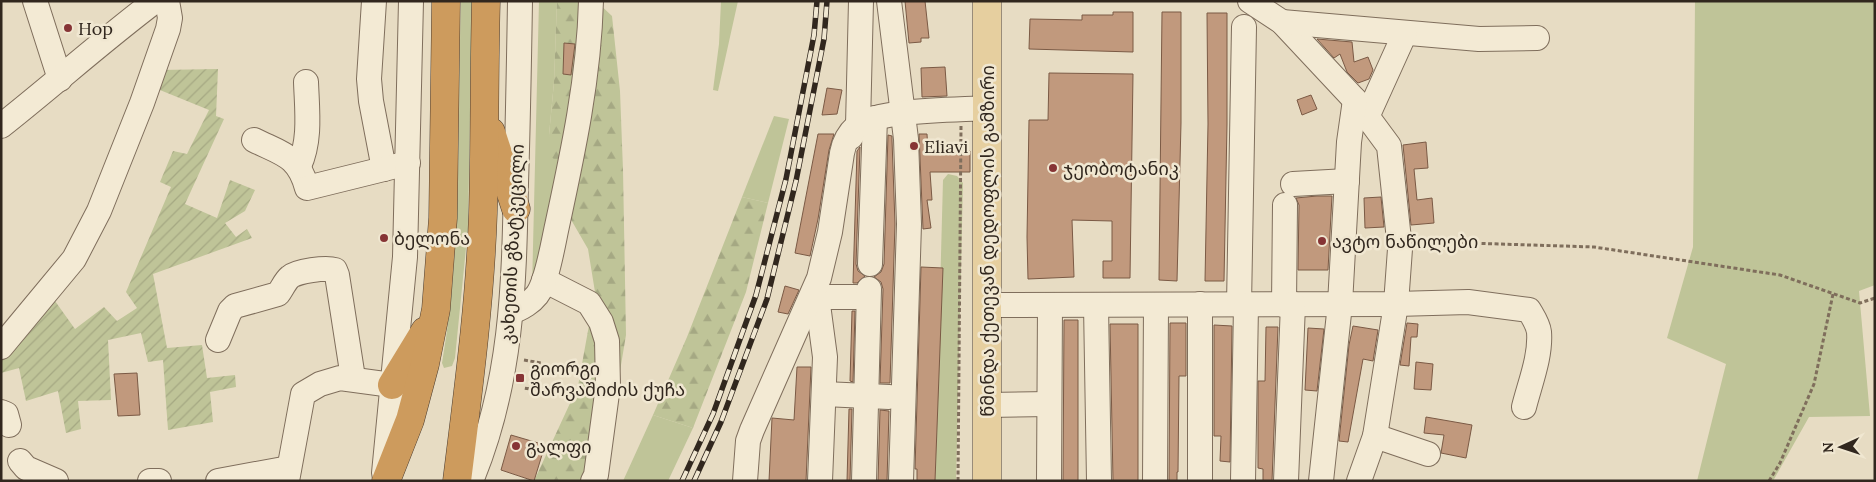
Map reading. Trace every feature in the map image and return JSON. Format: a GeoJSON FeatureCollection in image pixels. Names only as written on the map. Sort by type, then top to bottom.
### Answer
{"type":"FeatureCollection","features":[{"type":"Feature","properties":{"kind":"highway"},"geometry":{"type":"LineString","coordinates":[[385,481],[410,420],[425,364],[436,309],[443,218],[446,1]]}},
{"type":"Feature","properties":{"kind":"highway","name":"კახეთის გზატკეცილი"},"geometry":{"type":"LineString","coordinates":[[457,481],[472,357],[483,214],[486,1]]}},
{"type":"Feature","properties":{"kind":"highway"},"geometry":{"type":"LineString","coordinates":[[484,108],[516,210]]}},
{"type":"Feature","properties":{"kind":"highway"},"geometry":{"type":"LineString","coordinates":[[392,385],[420,341],[436,309]]}},
{"type":"Feature","properties":{"kind":"main road","name":"წმინდა ქეთევან დედოფლის გამზირი"},"geometry":{"type":"LineString","coordinates":[[987,1],[974,109],[987,305],[987,481]]}},
{"type":"Feature","properties":{"kind":"street"},"geometry":{"type":"LineString","coordinates":[[35,1],[60,78]]}},
{"type":"Feature","properties":{"kind":"street"},"geometry":{"type":"LineString","coordinates":[[1,126],[121,26],[155,1]]}},
{"type":"Feature","properties":{"kind":"street"},"geometry":{"type":"LineString","coordinates":[[1,348],[74,259],[99,211],[142,103],[168,29],[170,18],[166,1]]}},
{"type":"Feature","properties":{"kind":"street"},"geometry":{"type":"LineString","coordinates":[[374,1],[369,79],[371,101],[384,168]]}},
{"type":"Feature","properties":{"kind":"street"},"geometry":{"type":"LineString","coordinates":[[385,481],[404,266],[411,1]]}},
{"type":"Feature","properties":{"kind":"street","name":"კახეთის გზატკეცილი"},"geometry":{"type":"LineString","coordinates":[[471,481],[491,426],[506,357],[512,312],[515,264],[520,1]]}},
{"type":"Feature","properties":{"kind":"street"},"geometry":{"type":"LineString","coordinates":[[512,312],[528,304],[537,295],[544,280],[572,158],[585,78],[591,1]]}},
{"type":"Feature","properties":{"kind":"street"},"geometry":{"type":"LineString","coordinates":[[861,1],[867,122],[870,264]]}},
{"type":"Feature","properties":{"kind":"street"},"geometry":{"type":"LineString","coordinates":[[864,481],[890,397],[909,224],[906,139],[889,1]]}},
{"type":"Feature","properties":{"kind":"street"},"geometry":{"type":"LineString","coordinates":[[1250,1],[1282,22],[1361,109],[1389,146],[1400,249],[1396,304],[1375,436],[1359,481]]}},
{"type":"Feature","properties":{"kind":"street"},"geometry":{"type":"LineString","coordinates":[[1282,22],[1479,39],[1538,38]]}},
{"type":"Feature","properties":{"kind":"street"},"geometry":{"type":"LineString","coordinates":[[1243,481],[1244,27]]}},
{"type":"Feature","properties":{"kind":"street"},"geometry":{"type":"LineString","coordinates":[[1321,481],[1340,304],[1349,142],[1361,109],[1405,33]]}},
{"type":"Feature","properties":{"kind":"street"},"geometry":{"type":"LineString","coordinates":[[303,177],[303,157],[307,130],[306,82]]}},
{"type":"Feature","properties":{"kind":"street"},"geometry":{"type":"LineString","coordinates":[[749,481],[756,431],[816,295],[830,232],[843,147],[850,133],[867,122],[903,114],[974,109]]}},
{"type":"Feature","properties":{"kind":"street"},"geometry":{"type":"LineString","coordinates":[[254,140],[294,160],[303,177]]}},
{"type":"Feature","properties":{"kind":"street"},"geometry":{"type":"LineString","coordinates":[[303,177],[384,168],[408,163]]}},
{"type":"Feature","properties":{"kind":"street"},"geometry":{"type":"LineString","coordinates":[[1286,481],[1289,194],[1347,181]]}},
{"type":"Feature","properties":{"kind":"street"},"geometry":{"type":"LineString","coordinates":[[218,340],[230,310],[235,306],[278,294],[288,279],[296,274],[329,268],[335,270],[337,275],[353,378]]}},
{"type":"Feature","properties":{"kind":"street"},"geometry":{"type":"LineString","coordinates":[[544,280],[589,303],[601,322],[607,341],[608,386],[596,475],[593,481]]}},
{"type":"Feature","properties":{"kind":"street"},"geometry":{"type":"LineString","coordinates":[[816,295],[862,293],[890,397],[902,481]]}},
{"type":"Feature","properties":{"kind":"street"},"geometry":{"type":"LineString","coordinates":[[816,295],[825,357],[820,481]]}},
{"type":"Feature","properties":{"kind":"street"},"geometry":{"type":"LineString","coordinates":[[745,481],[748,441],[752,430],[816,295]]}},
{"type":"Feature","properties":{"kind":"street"},"geometry":{"type":"LineString","coordinates":[[987,305],[1243,305],[1468,302],[1529,310],[1539,332],[1537,357],[1524,407]]}},
{"type":"Feature","properties":{"kind":"street"},"geometry":{"type":"LineString","coordinates":[[1096,304],[1099,481]]}},
{"type":"Feature","properties":{"kind":"street"},"geometry":{"type":"LineString","coordinates":[[1200,304],[1200,481]]}},
{"type":"Feature","properties":{"kind":"street"},"geometry":{"type":"LineString","coordinates":[[1049,481],[1050,305]]}},
{"type":"Feature","properties":{"kind":"street"},"geometry":{"type":"LineString","coordinates":[[1155,481],[1156,305]]}},
{"type":"Feature","properties":{"kind":"street"},"geometry":{"type":"LineString","coordinates":[[218,481],[288,474],[303,394],[320,384],[340,378],[353,378],[392,385]]}},
{"type":"Feature","properties":{"kind":"street"},"geometry":{"type":"LineString","coordinates":[[824,394],[890,397]]}},
{"type":"Feature","properties":{"kind":"street"},"geometry":{"type":"LineString","coordinates":[[987,405],[1050,404]]}},
{"type":"Feature","properties":{"kind":"street"},"geometry":{"type":"LineString","coordinates":[[1375,436],[1428,454]]}},
{"type":"Feature","properties":{"kind":"street"},"geometry":{"type":"LineString","coordinates":[[20,461],[26,468],[56,481]]}},
{"type":"Feature","properties":{"kind":"street"},"geometry":{"type":"LineString","coordinates":[[150,481],[159,481]]}},
{"type":"Feature","properties":{"kind":"path"},"geometry":{"type":"LineString","coordinates":[[958,481],[974,109]]}},
{"type":"Feature","properties":{"kind":"path"},"geometry":{"type":"LineString","coordinates":[[1400,249],[1436,242],[1594,246],[1780,275],[1860,304],[1875,298]]}},
{"type":"Feature","properties":{"kind":"path"},"geometry":{"type":"LineString","coordinates":[[1769,481],[1780,462],[1814,384],[1833,294]]}},
{"type":"Feature","properties":{"kind":"path"},"geometry":{"type":"LineString","coordinates":[[506,357],[541,363],[536,390],[524,388]]}},
{"type":"Feature","properties":{"kind":"green space"},"geometry":{"type":"Polygon","coordinates":[[[461,1],[472,1],[468,228],[455,358],[452,366],[444,368],[442,363],[449,318],[456,228],[461,1]]]}},
{"type":"Feature","properties":{"kind":"green space"},"geometry":{"type":"Polygon","coordinates":[[[539,1],[557,1],[554,82],[549,135],[559,163],[532,288],[539,1]]]}},
{"type":"Feature","properties":{"kind":"green space"},"geometry":{"type":"Polygon","coordinates":[[[557,1],[596,1],[612,16],[620,91],[626,335],[613,413],[588,481],[534,481],[578,386],[595,292],[588,249],[566,211],[559,163],[550,156],[549,135],[554,82],[557,1]]]}},
{"type":"Feature","properties":{"kind":"green space"},"geometry":{"type":"Polygon","coordinates":[[[721,1],[738,1],[718,91],[713,90],[719,44],[721,1]]]}},
{"type":"Feature","properties":{"kind":"green space"},"geometry":{"type":"Polygon","coordinates":[[[1695,1],[1875,1],[1875,285],[1859,291],[1870,416],[1809,417],[1773,481],[1697,481],[1726,364],[1667,338],[1693,247],[1695,1]]]}},
{"type":"Feature","properties":{"kind":"green space"},"geometry":{"type":"Polygon","coordinates":[[[218,69],[216,116],[224,119],[185,204],[217,218],[230,180],[255,190],[245,211],[225,223],[236,237],[247,229],[252,238],[153,274],[167,348],[202,345],[207,378],[235,375],[236,387],[210,392],[213,422],[168,430],[163,360],[148,362],[141,333],[108,340],[111,400],[78,401],[81,429],[66,433],[58,391],[26,401],[19,368],[1,373],[1,358],[55,301],[75,329],[104,307],[117,321],[137,308],[126,292],[171,187],[160,182],[173,151],[187,154],[209,110],[155,88],[160,70],[218,69]]]}},
{"type":"Feature","properties":{"kind":"green space"},"geometry":{"type":"Polygon","coordinates":[[[774,116],[789,119],[768,203],[742,197],[774,116]]]}},
{"type":"Feature","properties":{"kind":"green space"},"geometry":{"type":"Polygon","coordinates":[[[948,174],[957,176],[963,183],[956,481],[935,481],[943,180],[948,174]]]}},
{"type":"Feature","properties":{"kind":"green space"},"geometry":{"type":"Polygon","coordinates":[[[742,197],[768,203],[746,292],[693,428],[653,415],[687,337],[742,197]]]}},
{"type":"Feature","properties":{"kind":"green space"},"geometry":{"type":"Polygon","coordinates":[[[653,415],[693,428],[668,481],[623,481],[653,415]]]}},
{"type":"Feature","properties":{"kind":"building"},"geometry":{"type":"Polygon","coordinates":[[[905,1],[925,1],[929,38],[921,38],[921,42],[909,43],[905,1]]]}},
{"type":"Feature","properties":{"kind":"building"},"geometry":{"type":"Polygon","coordinates":[[[1113,12],[1133,12],[1133,52],[1029,49],[1030,19],[1082,20],[1082,15],[1113,15],[1113,12]]]}},
{"type":"Feature","properties":{"kind":"building"},"geometry":{"type":"Polygon","coordinates":[[[1162,12],[1181,12],[1181,123],[1177,281],[1159,280],[1162,12]]]}},
{"type":"Feature","properties":{"kind":"building"},"geometry":{"type":"Polygon","coordinates":[[[1207,13],[1227,13],[1224,281],[1205,281],[1208,124],[1207,13]]]}},
{"type":"Feature","properties":{"kind":"building"},"geometry":{"type":"Polygon","coordinates":[[[1317,39],[1352,42],[1354,62],[1368,57],[1373,70],[1369,79],[1358,83],[1347,72],[1340,54],[1334,58],[1317,39]]]}},
{"type":"Feature","properties":{"kind":"building"},"geometry":{"type":"Polygon","coordinates":[[[564,43],[575,44],[571,75],[563,74],[564,43]]]}},
{"type":"Feature","properties":{"kind":"building"},"geometry":{"type":"Polygon","coordinates":[[[945,67],[947,96],[922,97],[921,68],[945,67]]]}},
{"type":"Feature","properties":{"kind":"building"},"geometry":{"type":"Polygon","coordinates":[[[1049,73],[1133,74],[1130,278],[1103,278],[1103,261],[1112,261],[1112,221],[1072,220],[1074,277],[1028,279],[1029,120],[1048,120],[1049,73]]]}},
{"type":"Feature","properties":{"kind":"building"},"geometry":{"type":"Polygon","coordinates":[[[827,88],[842,90],[837,114],[822,115],[827,88]]]}},
{"type":"Feature","properties":{"kind":"building"},"geometry":{"type":"Polygon","coordinates":[[[1311,95],[1317,109],[1302,115],[1297,100],[1311,95]]]}},
{"type":"Feature","properties":{"kind":"building"},"geometry":{"type":"Polygon","coordinates":[[[818,134],[834,134],[829,150],[810,256],[795,253],[818,134]]]}},
{"type":"Feature","properties":{"kind":"building"},"geometry":{"type":"Polygon","coordinates":[[[919,134],[927,134],[928,151],[970,151],[970,172],[930,172],[932,200],[927,200],[931,228],[923,229],[919,134]]]}},
{"type":"Feature","properties":{"kind":"building"},"geometry":{"type":"Polygon","coordinates":[[[888,135],[892,136],[895,224],[890,383],[880,383],[883,289],[881,282],[874,277],[881,272],[884,264],[888,135]]]}},
{"type":"Feature","properties":{"kind":"building"},"geometry":{"type":"Polygon","coordinates":[[[1426,142],[1428,168],[1414,169],[1417,200],[1432,198],[1434,223],[1411,225],[1403,145],[1426,142]]]}},
{"type":"Feature","properties":{"kind":"building"},"geometry":{"type":"Polygon","coordinates":[[[860,147],[856,264],[858,271],[865,276],[857,283],[853,283],[857,151],[860,147]]]}},
{"type":"Feature","properties":{"kind":"building"},"geometry":{"type":"Polygon","coordinates":[[[1332,196],[1328,270],[1298,270],[1299,205],[1296,198],[1332,196]]]}},
{"type":"Feature","properties":{"kind":"building"},"geometry":{"type":"Polygon","coordinates":[[[1381,197],[1384,227],[1365,228],[1364,198],[1381,197]]]}},
{"type":"Feature","properties":{"kind":"building"},"geometry":{"type":"Polygon","coordinates":[[[921,267],[943,268],[935,481],[917,481],[917,469],[915,469],[921,267]]]}},
{"type":"Feature","properties":{"kind":"building"},"geometry":{"type":"Polygon","coordinates":[[[785,286],[799,290],[788,314],[778,312],[785,286]]]}},
{"type":"Feature","properties":{"kind":"building"},"geometry":{"type":"Polygon","coordinates":[[[852,311],[855,311],[853,382],[850,381],[852,311]]]}},
{"type":"Feature","properties":{"kind":"building"},"geometry":{"type":"Polygon","coordinates":[[[1064,320],[1078,320],[1078,481],[1063,481],[1064,320]]]}},
{"type":"Feature","properties":{"kind":"building"},"geometry":{"type":"Polygon","coordinates":[[[1170,323],[1186,323],[1186,376],[1179,376],[1177,481],[1169,481],[1170,323]]]}},
{"type":"Feature","properties":{"kind":"building"},"geometry":{"type":"Polygon","coordinates":[[[1407,323],[1418,324],[1417,337],[1411,337],[1409,366],[1400,365],[1407,323]]]}},
{"type":"Feature","properties":{"kind":"building"},"geometry":{"type":"Polygon","coordinates":[[[1110,324],[1138,324],[1138,481],[1113,481],[1110,324]]]}},
{"type":"Feature","properties":{"kind":"building"},"geometry":{"type":"Polygon","coordinates":[[[1214,325],[1232,326],[1230,462],[1220,461],[1221,436],[1214,436],[1214,325]]]}},
{"type":"Feature","properties":{"kind":"building"},"geometry":{"type":"Polygon","coordinates":[[[1353,326],[1378,330],[1373,361],[1363,359],[1348,442],[1339,441],[1349,345],[1353,326]]]}},
{"type":"Feature","properties":{"kind":"building"},"geometry":{"type":"Polygon","coordinates":[[[1266,327],[1278,327],[1272,481],[1263,481],[1263,469],[1258,468],[1258,381],[1265,381],[1266,327]]]}},
{"type":"Feature","properties":{"kind":"building"},"geometry":{"type":"Polygon","coordinates":[[[1308,328],[1324,329],[1317,391],[1305,390],[1308,328]]]}},
{"type":"Feature","properties":{"kind":"building"},"geometry":{"type":"Polygon","coordinates":[[[1416,362],[1433,364],[1431,390],[1414,389],[1416,362]]]}},
{"type":"Feature","properties":{"kind":"building"},"geometry":{"type":"Polygon","coordinates":[[[797,367],[811,367],[806,481],[769,481],[772,418],[794,420],[797,367]]]}},
{"type":"Feature","properties":{"kind":"building"},"geometry":{"type":"Polygon","coordinates":[[[137,373],[140,415],[118,416],[114,374],[137,373]]]}},
{"type":"Feature","properties":{"kind":"building"},"geometry":{"type":"Polygon","coordinates":[[[849,409],[852,409],[850,481],[847,481],[849,409]]]}},
{"type":"Feature","properties":{"kind":"building"},"geometry":{"type":"Polygon","coordinates":[[[880,410],[889,411],[887,481],[878,481],[880,410]]]}},
{"type":"Feature","properties":{"kind":"building"},"geometry":{"type":"Polygon","coordinates":[[[1426,417],[1472,425],[1466,458],[1441,453],[1444,435],[1424,433],[1426,417]]]}},
{"type":"Feature","properties":{"kind":"building"},"geometry":{"type":"Polygon","coordinates":[[[511,435],[545,445],[534,481],[501,470],[511,435]]]}},
{"type":"Feature","properties":{"kind":"railway"},"geometry":{"type":"LineString","coordinates":[[682,481],[713,414],[756,295],[786,179],[814,35],[817,1]]}},
{"type":"Feature","properties":{"kind":"railway"},"geometry":{"type":"LineString","coordinates":[[694,481],[721,422],[767,299],[796,181],[824,39],[827,1]]}},
{"type":"Feature","properties":{"kind":"place","name":"Нор"},"geometry":{"type":"Point","coordinates":[68,28]}},
{"type":"Feature","properties":{"kind":"place","name":"Eliavi"},"geometry":{"type":"Point","coordinates":[914,146]}},
{"type":"Feature","properties":{"kind":"place","name":"ჯეობოტანიკ"},"geometry":{"type":"Point","coordinates":[1053,168]}},
{"type":"Feature","properties":{"kind":"place","name":"ბელონა"},"geometry":{"type":"Point","coordinates":[384,238]}},
{"type":"Feature","properties":{"kind":"place","name":"ავტო ნაწილები"},"geometry":{"type":"Point","coordinates":[1322,241]}},
{"type":"Feature","properties":{"kind":"place","name":"გიორგი შარვაშიძის ქუჩა"},"geometry":{"type":"Point","coordinates":[520,378]}},
{"type":"Feature","properties":{"kind":"place","name":"გალფი"},"geometry":{"type":"Point","coordinates":[516,446]}}]}
